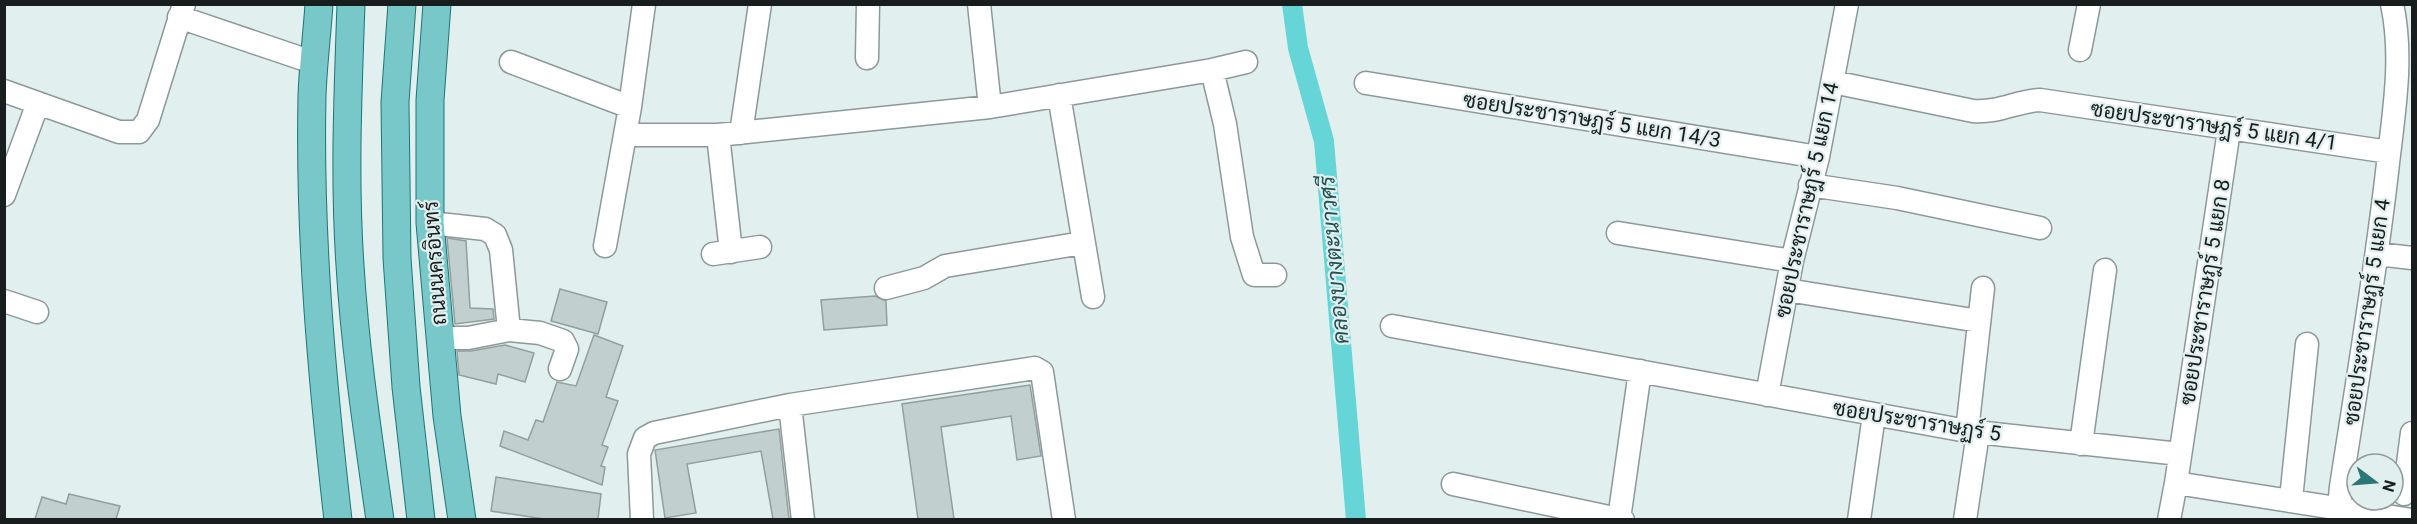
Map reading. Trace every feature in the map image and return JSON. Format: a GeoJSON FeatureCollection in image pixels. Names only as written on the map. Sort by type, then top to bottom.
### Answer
{"type":"FeatureCollection","features":[{"type":"Feature","properties":{"kind":"main road"},"geometry":{"type":"LineString","coordinates":[[319,4],[312,94],[314,255],[323,387],[338,519]]}},
{"type":"Feature","properties":{"kind":"main road"},"geometry":{"type":"LineString","coordinates":[[351,4],[346,169],[350,266],[362,395],[380,519]]}},
{"type":"Feature","properties":{"kind":"main road","name":"ถนนนครอินทร์"},"geometry":{"type":"LineString","coordinates":[[402,4],[395,102],[397,258],[406,387],[421,519]]}},
{"type":"Feature","properties":{"kind":"main road","name":"ถนนนครอินทร์"},"geometry":{"type":"LineString","coordinates":[[437,4],[430,100],[430,223],[447,416],[462,519]]}},
{"type":"Feature","properties":{"kind":"street"},"geometry":{"type":"LineString","coordinates":[[605,246],[626,135],[644,4]]}},
{"type":"Feature","properties":{"kind":"street"},"geometry":{"type":"LineString","coordinates":[[741,133],[760,4]]}},
{"type":"Feature","properties":{"kind":"street"},"geometry":{"type":"LineString","coordinates":[[867,58],[868,4]]}},
{"type":"Feature","properties":{"kind":"street"},"geometry":{"type":"LineString","coordinates":[[979,4],[990,107]]}},
{"type":"Feature","properties":{"kind":"street","name":"ซอยประชาราษฎร์ 5 แยก 14"},"geometry":{"type":"LineString","coordinates":[[1767,395],[1792,261],[1818,157],[1847,4]]}},
{"type":"Feature","properties":{"kind":"street","name":"ซอยประชาราษฎร์ 5 แยก 4"},"geometry":{"type":"LineString","coordinates":[[2351,452],[2389,152],[2404,90],[2392,4]]}},
{"type":"Feature","properties":{"kind":"street"},"geometry":{"type":"LineString","coordinates":[[2079,50],[2088,5]]}},
{"type":"Feature","properties":{"kind":"street"},"geometry":{"type":"LineString","coordinates":[[4,91],[119,132],[139,132],[148,120],[182,11],[315,63]]}},
{"type":"Feature","properties":{"kind":"street"},"geometry":{"type":"LineString","coordinates":[[511,62],[630,107]]}},
{"type":"Feature","properties":{"kind":"street"},"geometry":{"type":"LineString","coordinates":[[626,135],[718,135],[990,107],[1212,70],[1246,62]]}},
{"type":"Feature","properties":{"kind":"street"},"geometry":{"type":"LineString","coordinates":[[1212,70],[1225,124],[1242,237],[1254,275],[1275,275]]}},
{"type":"Feature","properties":{"kind":"street","name":"ซอยประชาราษฎร์ 5 แยก 4/1"},"geometry":{"type":"LineString","coordinates":[[1833,82],[1973,111],[1990,112],[2030,100],[2040,100],[2229,130],[2389,152]]}},
{"type":"Feature","properties":{"kind":"street","name":"ซอยประชาราษฎร์ 5 แยก 14/3"},"geometry":{"type":"LineString","coordinates":[[1366,83],[1818,157]]}},
{"type":"Feature","properties":{"kind":"street"},"geometry":{"type":"LineString","coordinates":[[1059,95],[1082,243],[1093,297]]}},
{"type":"Feature","properties":{"kind":"street"},"geometry":{"type":"LineString","coordinates":[[4,195],[38,103]]}},
{"type":"Feature","properties":{"kind":"street","name":"ซอยประชาราษฎร์ 5 แยก 8"},"geometry":{"type":"LineString","coordinates":[[2180,454],[2229,130]]}},
{"type":"Feature","properties":{"kind":"street"},"geometry":{"type":"LineString","coordinates":[[718,135],[722,253],[760,247]]}},
{"type":"Feature","properties":{"kind":"street"},"geometry":{"type":"LineString","coordinates":[[1810,185],[1897,198],[2040,228]]}},
{"type":"Feature","properties":{"kind":"street"},"geometry":{"type":"LineString","coordinates":[[430,223],[485,229],[495,235],[501,250],[509,330]]}},
{"type":"Feature","properties":{"kind":"street"},"geometry":{"type":"LineString","coordinates":[[1618,233],[1792,261]]}},
{"type":"Feature","properties":{"kind":"street"},"geometry":{"type":"LineString","coordinates":[[886,288],[924,278],[945,266],[1082,243]]}},
{"type":"Feature","properties":{"kind":"street"},"geometry":{"type":"LineString","coordinates":[[2377,254],[2412,258]]}},
{"type":"Feature","properties":{"kind":"street"},"geometry":{"type":"LineString","coordinates":[[2081,444],[2105,270]]}},
{"type":"Feature","properties":{"kind":"street"},"geometry":{"type":"LineString","coordinates":[[1965,519],[1983,288]]}},
{"type":"Feature","properties":{"kind":"street"},"geometry":{"type":"LineString","coordinates":[[1787,290],[1979,321]]}},
{"type":"Feature","properties":{"kind":"street"},"geometry":{"type":"LineString","coordinates":[[4,301],[37,312]]}},
{"type":"Feature","properties":{"kind":"street","name":"ซอยประชาราษฏร์ 5"},"geometry":{"type":"LineString","coordinates":[[1392,326],[1973,432],[2180,454]]}},
{"type":"Feature","properties":{"kind":"street"},"geometry":{"type":"LineString","coordinates":[[441,338],[468,338],[509,330],[540,333],[563,341],[567,349],[560,369]]}},
{"type":"Feature","properties":{"kind":"street"},"geometry":{"type":"LineString","coordinates":[[2291,499],[2307,345]]}},
{"type":"Feature","properties":{"kind":"street"},"geometry":{"type":"LineString","coordinates":[[642,519],[639,454],[645,438],[654,433],[790,405],[1035,368],[1042,372],[1064,519]]}},
{"type":"Feature","properties":{"kind":"street"},"geometry":{"type":"LineString","coordinates":[[1453,484],[1621,519],[1640,370]]}},
{"type":"Feature","properties":{"kind":"street"},"geometry":{"type":"LineString","coordinates":[[790,405],[803,519]]}},
{"type":"Feature","properties":{"kind":"street"},"geometry":{"type":"LineString","coordinates":[[1859,519],[1874,414]]}},
{"type":"Feature","properties":{"kind":"street"},"geometry":{"type":"LineString","coordinates":[[2405,480],[2412,433]]}},
{"type":"Feature","properties":{"kind":"street"},"geometry":{"type":"LineString","coordinates":[[2169,519],[2180,454]]}},
{"type":"Feature","properties":{"kind":"street"},"geometry":{"type":"LineString","coordinates":[[2176,483],[2291,499],[2345,494]]}},
{"type":"Feature","properties":{"kind":"street"},"geometry":{"type":"LineString","coordinates":[[2394,512],[2412,519]]}},
{"type":"Feature","properties":{"kind":"building"},"geometry":{"type":"Polygon","coordinates":[[[447,238],[466,241],[470,308],[493,309],[494,319],[455,324],[447,238]]]}},
{"type":"Feature","properties":{"kind":"building"},"geometry":{"type":"Polygon","coordinates":[[[560,289],[607,302],[598,334],[551,321],[560,289]]]}},
{"type":"Feature","properties":{"kind":"building"},"geometry":{"type":"Polygon","coordinates":[[[875,296],[886,301],[887,325],[824,330],[821,300],[875,296]]]}},
{"type":"Feature","properties":{"kind":"building"},"geometry":{"type":"Polygon","coordinates":[[[594,335],[623,346],[606,397],[618,401],[602,445],[608,447],[601,466],[605,467],[602,485],[500,446],[504,431],[528,440],[536,420],[543,422],[557,382],[576,386],[594,335]]]}},
{"type":"Feature","properties":{"kind":"building"},"geometry":{"type":"Polygon","coordinates":[[[505,345],[534,353],[525,382],[498,374],[496,384],[459,375],[457,351],[505,345]]]}},
{"type":"Feature","properties":{"kind":"building"},"geometry":{"type":"Polygon","coordinates":[[[1030,385],[1041,456],[1017,460],[1011,416],[941,427],[954,519],[918,519],[902,404],[1030,385]]]}},
{"type":"Feature","properties":{"kind":"building"},"geometry":{"type":"Polygon","coordinates":[[[779,429],[789,519],[773,519],[761,451],[687,464],[696,513],[665,518],[655,450],[779,429]]]}},
{"type":"Feature","properties":{"kind":"building"},"geometry":{"type":"Polygon","coordinates":[[[496,477],[601,494],[598,519],[544,519],[491,511],[496,477]]]}},
{"type":"Feature","properties":{"kind":"building"},"geometry":{"type":"Polygon","coordinates":[[[69,494],[120,506],[116,519],[35,519],[42,497],[66,504],[69,494]]]}},
{"type":"Feature","properties":{"kind":"waterway","name":"คลองบางตะนาวศรี"},"geometry":{"type":"LineString","coordinates":[[1292,4],[1298,48],[1324,141],[1356,520]]}}]}
